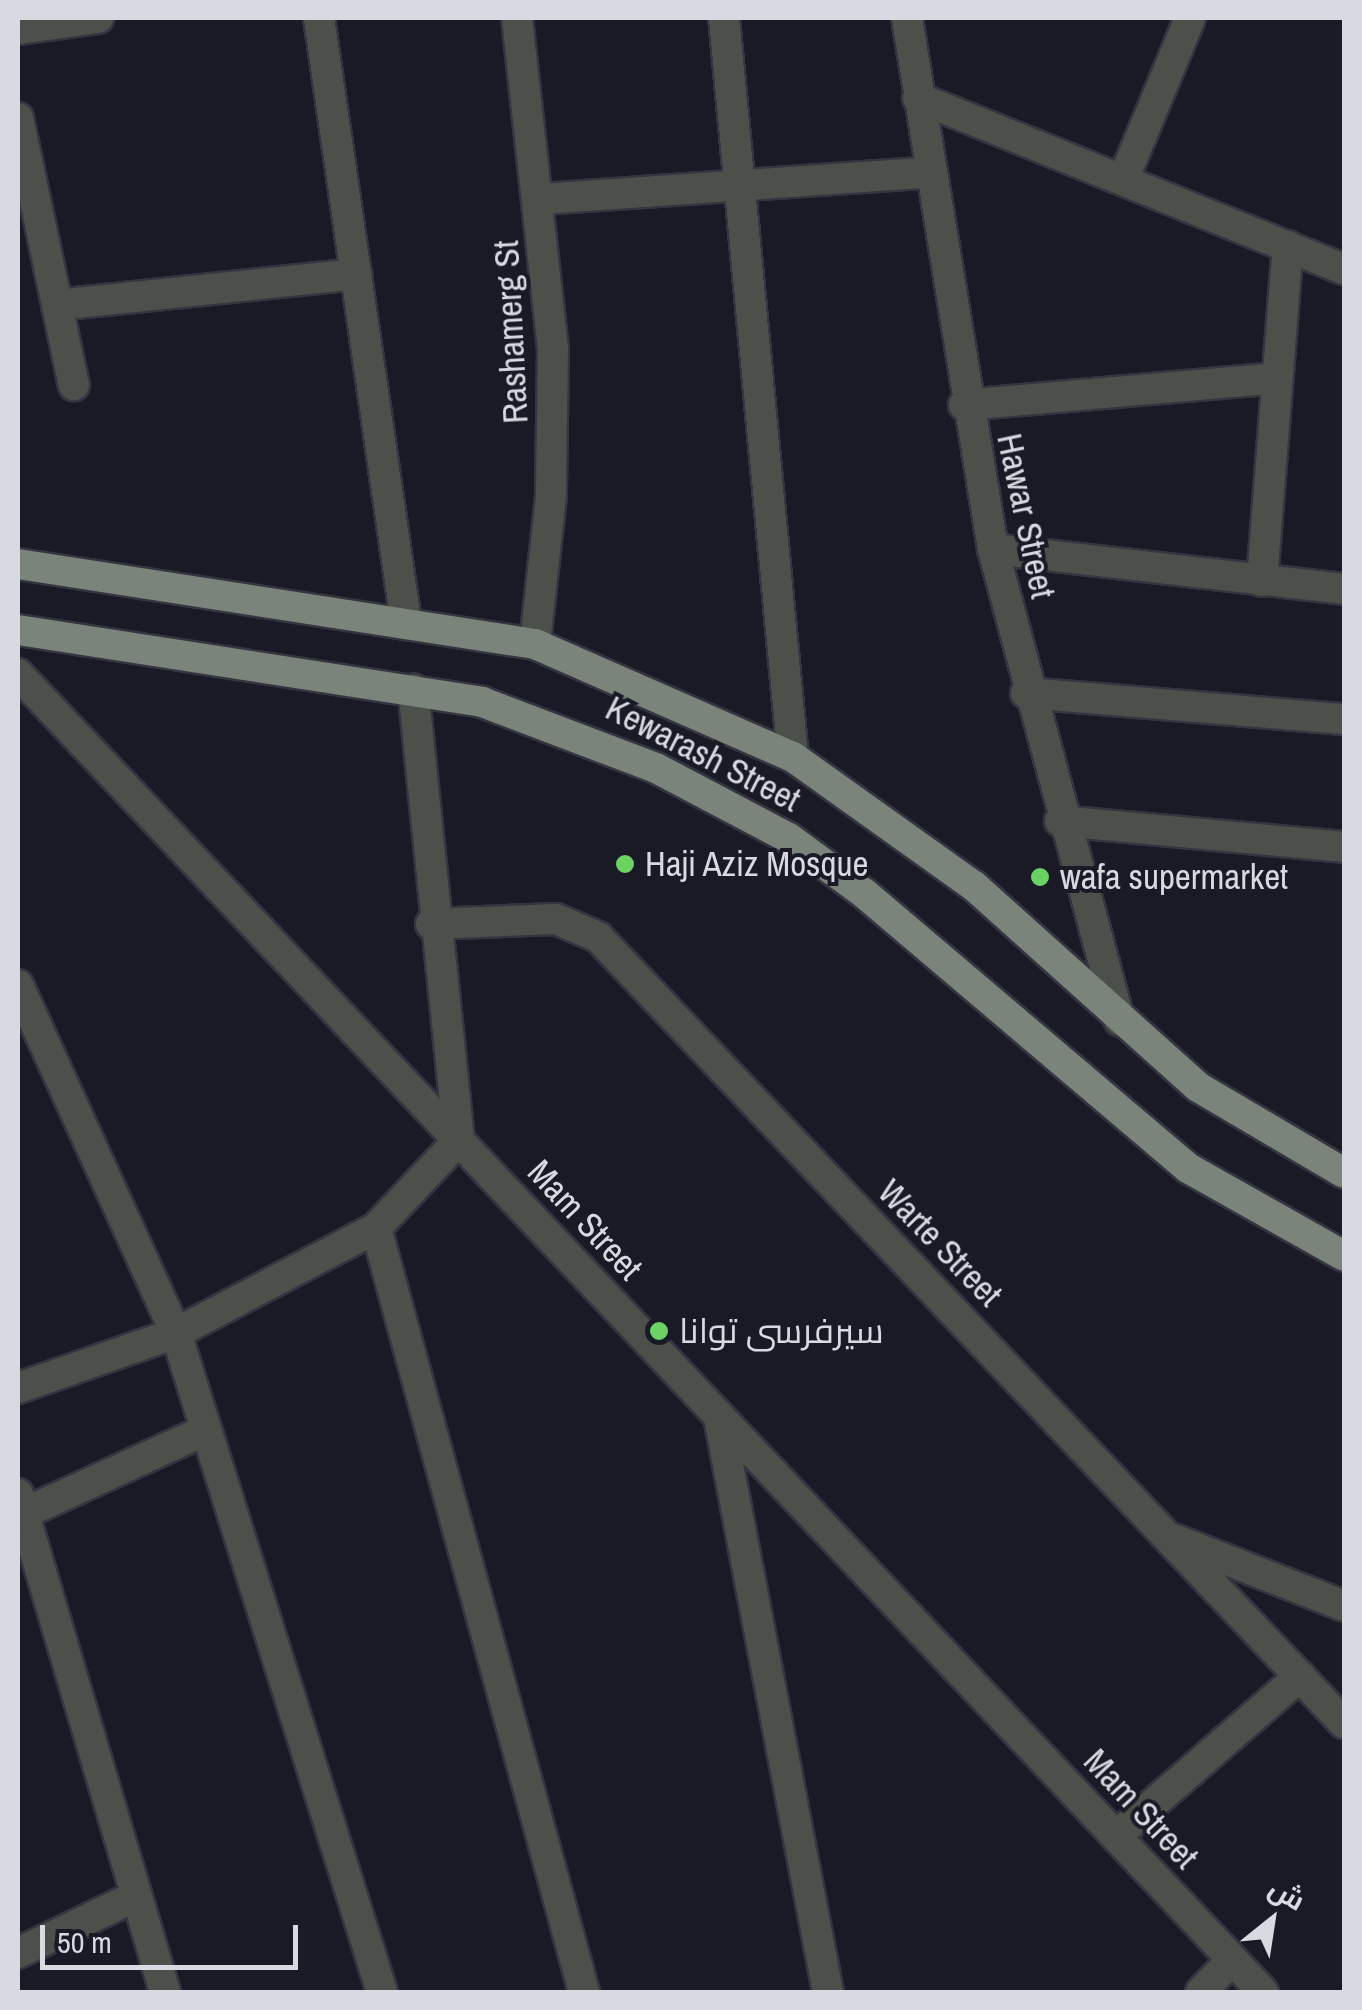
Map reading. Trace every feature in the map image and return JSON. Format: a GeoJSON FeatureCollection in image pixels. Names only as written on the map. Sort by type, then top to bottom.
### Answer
{"type":"FeatureCollection","features":[{"type":"Feature","properties":{"kind":"main road","name":"Kewarash Street"},"geometry":{"type":"LineString","coordinates":[[18,564],[535,644],[792,757],[961,876],[1119,1020],[1249,1121],[1344,1172]]}},
{"type":"Feature","properties":{"kind":"main road","name":"Kewarash Street"},"geometry":{"type":"LineString","coordinates":[[18,630],[413,690],[581,734],[789,838],[1188,1168],[1344,1256]]}},
{"type":"Feature","properties":{"kind":"street"},"geometry":{"type":"LineString","coordinates":[[18,29],[98,18]]}},
{"type":"Feature","properties":{"kind":"street"},"geometry":{"type":"LineString","coordinates":[[320,18],[406,622]]}},
{"type":"Feature","properties":{"kind":"street","name":"Rashamerg St"},"geometry":{"type":"LineString","coordinates":[[517,18],[541,199],[554,422],[535,644]]}},
{"type":"Feature","properties":{"kind":"street"},"geometry":{"type":"LineString","coordinates":[[724,18],[792,757]]}},
{"type":"Feature","properties":{"kind":"street","name":"Hawar Street"},"geometry":{"type":"LineString","coordinates":[[907,18],[925,173],[993,549],[1060,822],[1119,1020]]}},
{"type":"Feature","properties":{"kind":"street"},"geometry":{"type":"LineString","coordinates":[[1123,180],[1190,18]]}},
{"type":"Feature","properties":{"kind":"street"},"geometry":{"type":"LineString","coordinates":[[918,98],[1344,269]]}},
{"type":"Feature","properties":{"kind":"street"},"geometry":{"type":"LineString","coordinates":[[19,131],[74,385]]}},
{"type":"Feature","properties":{"kind":"street"},"geometry":{"type":"LineString","coordinates":[[541,199],[925,173]]}},
{"type":"Feature","properties":{"kind":"street"},"geometry":{"type":"LineString","coordinates":[[1262,581],[1288,246]]}},
{"type":"Feature","properties":{"kind":"street"},"geometry":{"type":"LineString","coordinates":[[56,304],[356,274]]}},
{"type":"Feature","properties":{"kind":"street"},"geometry":{"type":"LineString","coordinates":[[964,405],[1276,378]]}},
{"type":"Feature","properties":{"kind":"street"},"geometry":{"type":"LineString","coordinates":[[993,549],[1344,589]]}},
{"type":"Feature","properties":{"kind":"street","name":"Mam Street"},"geometry":{"type":"LineString","coordinates":[[18,674],[1263,1992]]}},
{"type":"Feature","properties":{"kind":"street"},"geometry":{"type":"LineString","coordinates":[[18,1388],[176,1333],[376,1228],[458,1140],[431,924],[413,690]]}},
{"type":"Feature","properties":{"kind":"street"},"geometry":{"type":"LineString","coordinates":[[1026,693],[1344,719]]}},
{"type":"Feature","properties":{"kind":"street"},"geometry":{"type":"LineString","coordinates":[[1060,822],[1344,847]]}},
{"type":"Feature","properties":{"kind":"street","name":"Warte Street"},"geometry":{"type":"LineString","coordinates":[[431,924],[556,920],[598,938],[1344,1723]]}},
{"type":"Feature","properties":{"kind":"street"},"geometry":{"type":"LineString","coordinates":[[18,985],[176,1333],[382,1992]]}},
{"type":"Feature","properties":{"kind":"street"},"geometry":{"type":"LineString","coordinates":[[376,1228],[584,1992]]}},
{"type":"Feature","properties":{"kind":"street"},"geometry":{"type":"LineString","coordinates":[[719,1417],[828,1992]]}},
{"type":"Feature","properties":{"kind":"street"},"geometry":{"type":"LineString","coordinates":[[164,1992],[19,1508],[206,1430]]}},
{"type":"Feature","properties":{"kind":"street"},"geometry":{"type":"LineString","coordinates":[[1168,1538],[1344,1606]]}},
{"type":"Feature","properties":{"kind":"street"},"geometry":{"type":"LineString","coordinates":[[1116,1836],[1300,1676]]}},
{"type":"Feature","properties":{"kind":"street"},"geometry":{"type":"LineString","coordinates":[[18,1953],[136,1896]]}},
{"type":"Feature","properties":{"kind":"street"},"geometry":{"type":"LineString","coordinates":[[1201,1992],[1232,1960]]}},
{"type":"Feature","properties":{"kind":"place","name":"Haji Aziz Mosque"},"geometry":{"type":"Point","coordinates":[625,864]}},
{"type":"Feature","properties":{"kind":"place","name":"wafa supermarket"},"geometry":{"type":"Point","coordinates":[1040,877]}},
{"type":"Feature","properties":{"kind":"place","name":"سيرفرسى توانا"},"geometry":{"type":"Point","coordinates":[659,1331]}}]}
